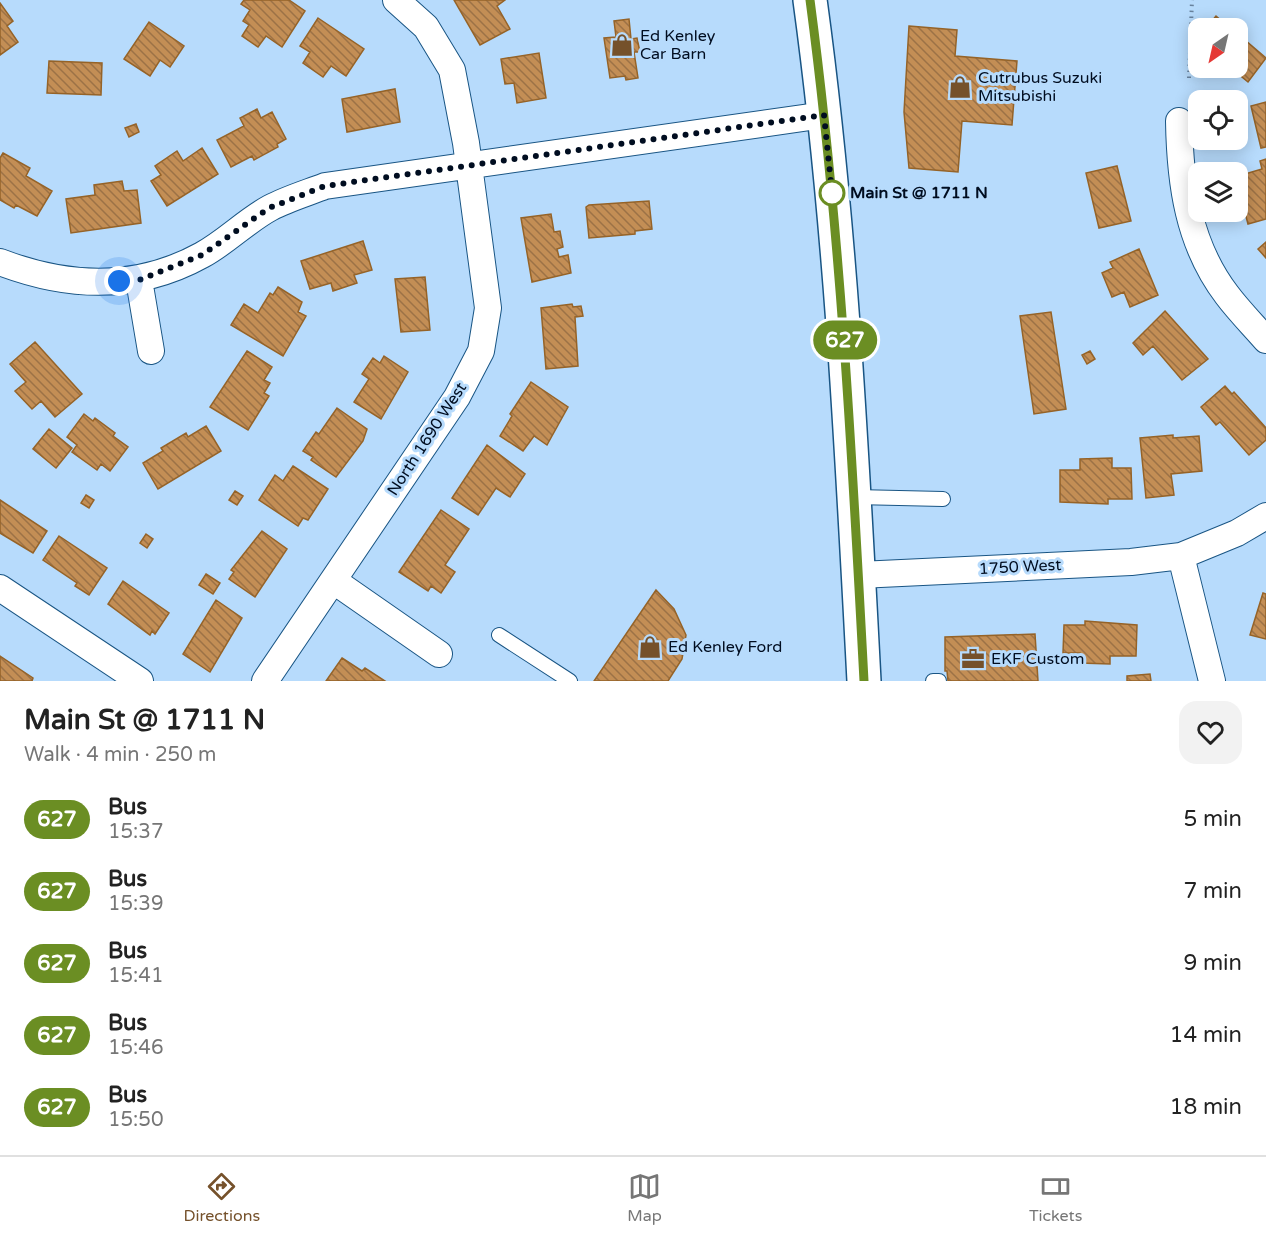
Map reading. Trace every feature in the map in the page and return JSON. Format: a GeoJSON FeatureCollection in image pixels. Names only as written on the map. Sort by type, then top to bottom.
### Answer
{"type":"FeatureCollection","features":[{"type":"Feature","properties":{"kind":"main road"},"geometry":{"type":"LineString","coordinates":[[810,0],[824,115],[844,324],[864,681]]}},
{"type":"Feature","properties":{"kind":"street","name":"North 1690 West"},"geometry":{"type":"LineString","coordinates":[[265,681],[458,397],[481,351],[488,308],[469,165],[452,70],[426,27],[396,0]]}},
{"type":"Feature","properties":{"kind":"street"},"geometry":{"type":"LineString","coordinates":[[0,262],[34,275],[79,282],[139,280],[202,255],[269,208],[325,186],[824,115]]}},
{"type":"Feature","properties":{"kind":"street"},"geometry":{"type":"LineString","coordinates":[[1179,121],[1180,171],[1189,219],[1204,258],[1226,294],[1266,340]]}},
{"type":"Feature","properties":{"kind":"street"},"geometry":{"type":"LineString","coordinates":[[139,280],[151,351]]}},
{"type":"Feature","properties":{"kind":"street","name":"1750 West"},"geometry":{"type":"LineString","coordinates":[[858,575],[1131,562],[1181,556],[1237,533],[1266,516]]}},
{"type":"Feature","properties":{"kind":"street"},"geometry":{"type":"LineString","coordinates":[[1181,556],[1212,681]]}},
{"type":"Feature","properties":{"kind":"street"},"geometry":{"type":"LineString","coordinates":[[334,581],[439,654]]}},
{"type":"Feature","properties":{"kind":"street"},"geometry":{"type":"LineString","coordinates":[[0,588],[140,681]]}},
{"type":"Feature","properties":{"kind":"lane"},"geometry":{"type":"LineString","coordinates":[[855,497],[943,499]]}},
{"type":"Feature","properties":{"kind":"lane"},"geometry":{"type":"LineString","coordinates":[[499,635],[570,681]]}},
{"type":"Feature","properties":{"kind":"lane"},"geometry":{"type":"LineString","coordinates":[[933,681],[939,681]]}},
{"type":"Feature","properties":{"kind":"path"},"geometry":{"type":"LineString","coordinates":[[1191,18],[1192,0]]}},
{"type":"Feature","properties":{"kind":"building"},"geometry":{"type":"Polygon","coordinates":[[[244,0],[289,0],[305,11],[282,47],[266,36],[258,47],[242,36],[249,25],[243,21],[250,10],[241,4],[244,0]]]}},
{"type":"Feature","properties":{"kind":"building"},"geometry":{"type":"Polygon","coordinates":[[[454,0],[505,0],[497,6],[510,29],[480,45],[454,0]]]}},
{"type":"Feature","properties":{"kind":"building"},"geometry":{"type":"Polygon","coordinates":[[[0,3],[13,21],[7,26],[18,42],[0,55],[0,3]]]}},
{"type":"Feature","properties":{"kind":"building"},"geometry":{"type":"Polygon","coordinates":[[[318,18],[364,49],[346,76],[331,66],[323,77],[303,63],[310,52],[300,46],[318,18]]]}},
{"type":"Feature","properties":{"kind":"building","name":"Ed Kenley Car Barn"},"geometry":{"type":"Polygon","coordinates":[[[629,19],[631,39],[637,38],[640,52],[634,52],[638,78],[626,80],[625,76],[610,78],[604,38],[616,37],[614,21],[629,19]]]}},
{"type":"Feature","properties":{"kind":"building"},"geometry":{"type":"Polygon","coordinates":[[[149,22],[184,46],[170,67],[160,60],[150,76],[124,59],[149,22]]]}},
{"type":"Feature","properties":{"kind":"building","name":"Cutrubus Suzuki Mitsubishi"},"geometry":{"type":"Polygon","coordinates":[[[909,26],[957,30],[955,56],[1017,61],[1012,125],[962,121],[958,172],[909,168],[904,112],[909,26]]]}},
{"type":"Feature","properties":{"kind":"building"},"geometry":{"type":"Polygon","coordinates":[[[1248,43],[1266,58],[1248,82],[1243,78],[1248,78],[1248,43]]]}},
{"type":"Feature","properties":{"kind":"building"},"geometry":{"type":"Polygon","coordinates":[[[539,53],[546,98],[517,103],[514,83],[505,84],[501,59],[539,53]]]}},
{"type":"Feature","properties":{"kind":"building"},"geometry":{"type":"Polygon","coordinates":[[[49,61],[102,63],[101,95],[47,93],[49,61]]]}},
{"type":"Feature","properties":{"kind":"building"},"geometry":{"type":"Polygon","coordinates":[[[395,89],[400,122],[347,132],[342,99],[395,89]]]}},
{"type":"Feature","properties":{"kind":"building"},"geometry":{"type":"Polygon","coordinates":[[[1266,102],[1266,147],[1261,148],[1251,106],[1266,102]]]}},
{"type":"Feature","properties":{"kind":"building"},"geometry":{"type":"Polygon","coordinates":[[[257,109],[261,118],[272,112],[286,139],[277,144],[278,147],[254,160],[252,156],[231,167],[217,140],[244,126],[240,118],[257,109]]]}},
{"type":"Feature","properties":{"kind":"building"},"geometry":{"type":"Polygon","coordinates":[[[136,124],[139,132],[129,137],[125,128],[136,124]]]}},
{"type":"Feature","properties":{"kind":"building"},"geometry":{"type":"Polygon","coordinates":[[[202,148],[218,174],[167,206],[151,181],[161,175],[155,166],[177,151],[183,161],[202,148]]]}},
{"type":"Feature","properties":{"kind":"building"},"geometry":{"type":"Polygon","coordinates":[[[3,153],[30,168],[26,176],[52,191],[37,216],[0,200],[0,158],[3,153]]]}},
{"type":"Feature","properties":{"kind":"building"},"geometry":{"type":"Polygon","coordinates":[[[1266,159],[1266,219],[1248,224],[1248,173],[1262,169],[1260,161],[1266,159]]]}},
{"type":"Feature","properties":{"kind":"building"},"geometry":{"type":"Polygon","coordinates":[[[1117,166],[1131,221],[1099,228],[1086,173],[1117,166]]]}},
{"type":"Feature","properties":{"kind":"building"},"geometry":{"type":"Polygon","coordinates":[[[122,181],[124,191],[137,190],[141,223],[71,233],[66,199],[95,195],[94,185],[122,181]]]}},
{"type":"Feature","properties":{"kind":"building"},"geometry":{"type":"Polygon","coordinates":[[[649,201],[652,229],[635,231],[635,234],[589,238],[586,207],[589,205],[649,201]]]}},
{"type":"Feature","properties":{"kind":"building"},"geometry":{"type":"Polygon","coordinates":[[[551,214],[554,232],[560,231],[563,247],[557,249],[559,257],[568,255],[571,273],[532,282],[521,218],[551,214]]]}},
{"type":"Feature","properties":{"kind":"building"},"geometry":{"type":"Polygon","coordinates":[[[363,241],[372,270],[354,275],[357,283],[333,291],[331,283],[310,289],[301,261],[363,241]]]}},
{"type":"Feature","properties":{"kind":"building"},"geometry":{"type":"Polygon","coordinates":[[[1266,242],[1266,258],[1258,249],[1266,242]]]}},
{"type":"Feature","properties":{"kind":"building"},"geometry":{"type":"Polygon","coordinates":[[[1139,249],[1158,295],[1130,307],[1124,292],[1112,297],[1102,273],[1113,268],[1110,262],[1139,249]]]}},
{"type":"Feature","properties":{"kind":"building"},"geometry":{"type":"Polygon","coordinates":[[[425,277],[430,330],[401,332],[395,279],[425,277]]]}},
{"type":"Feature","properties":{"kind":"building"},"geometry":{"type":"Polygon","coordinates":[[[278,287],[302,302],[298,312],[306,316],[283,356],[231,325],[244,304],[258,313],[270,293],[273,295],[278,287]]]}},
{"type":"Feature","properties":{"kind":"building"},"geometry":{"type":"Polygon","coordinates":[[[572,304],[573,307],[581,306],[583,316],[575,317],[578,366],[546,369],[541,308],[572,304]]]}},
{"type":"Feature","properties":{"kind":"building"},"geometry":{"type":"Polygon","coordinates":[[[1165,311],[1208,359],[1182,380],[1153,346],[1143,355],[1133,343],[1165,311]]]}},
{"type":"Feature","properties":{"kind":"building"},"geometry":{"type":"Polygon","coordinates":[[[1051,312],[1066,409],[1034,414],[1020,316],[1051,312]]]}},
{"type":"Feature","properties":{"kind":"building"},"geometry":{"type":"Polygon","coordinates":[[[35,342],[82,394],[55,417],[41,401],[32,409],[15,391],[26,382],[10,364],[35,342]]]}},
{"type":"Feature","properties":{"kind":"building"},"geometry":{"type":"Polygon","coordinates":[[[247,351],[272,367],[264,380],[270,383],[264,393],[269,396],[248,430],[210,407],[247,351]]]}},
{"type":"Feature","properties":{"kind":"building"},"geometry":{"type":"Polygon","coordinates":[[[1090,351],[1095,359],[1087,364],[1082,355],[1090,351]]]}},
{"type":"Feature","properties":{"kind":"building"},"geometry":{"type":"Polygon","coordinates":[[[384,356],[408,372],[381,419],[354,402],[369,379],[362,374],[373,358],[380,363],[384,356]]]}},
{"type":"Feature","properties":{"kind":"building"},"geometry":{"type":"Polygon","coordinates":[[[531,382],[568,407],[547,445],[534,436],[523,451],[500,436],[512,416],[510,414],[531,382]]]}},
{"type":"Feature","properties":{"kind":"building"},"geometry":{"type":"Polygon","coordinates":[[[1225,386],[1232,394],[1234,392],[1266,428],[1266,440],[1249,455],[1220,422],[1216,425],[1201,407],[1225,386]]]}},
{"type":"Feature","properties":{"kind":"building"},"geometry":{"type":"Polygon","coordinates":[[[337,408],[367,429],[363,441],[336,477],[311,460],[313,457],[303,451],[316,432],[319,434],[337,408]]]}},
{"type":"Feature","properties":{"kind":"building"},"geometry":{"type":"Polygon","coordinates":[[[84,414],[93,421],[95,418],[115,433],[113,436],[128,447],[110,471],[101,464],[97,470],[72,452],[77,445],[67,437],[84,414]]]}},
{"type":"Feature","properties":{"kind":"building"},"geometry":{"type":"Polygon","coordinates":[[[206,426],[221,451],[158,489],[143,463],[163,451],[161,448],[186,433],[188,437],[206,426]]]}},
{"type":"Feature","properties":{"kind":"building"},"geometry":{"type":"Polygon","coordinates":[[[49,429],[72,448],[56,468],[33,449],[49,429]]]}},
{"type":"Feature","properties":{"kind":"building"},"geometry":{"type":"Polygon","coordinates":[[[1173,435],[1173,438],[1199,436],[1202,471],[1171,474],[1174,495],[1146,498],[1140,438],[1173,435]]]}},
{"type":"Feature","properties":{"kind":"building"},"geometry":{"type":"Polygon","coordinates":[[[487,445],[525,474],[510,497],[496,488],[478,515],[452,498],[487,445]]]}},
{"type":"Feature","properties":{"kind":"building"},"geometry":{"type":"Polygon","coordinates":[[[1112,458],[1112,468],[1131,468],[1132,499],[1108,499],[1108,504],[1060,502],[1060,470],[1080,470],[1080,459],[1112,458]]]}},
{"type":"Feature","properties":{"kind":"building"},"geometry":{"type":"Polygon","coordinates":[[[293,466],[328,489],[308,520],[303,518],[298,526],[259,500],[275,475],[283,481],[293,466]]]}},
{"type":"Feature","properties":{"kind":"building"},"geometry":{"type":"Polygon","coordinates":[[[235,491],[243,496],[237,505],[229,500],[235,491]]]}},
{"type":"Feature","properties":{"kind":"building"},"geometry":{"type":"Polygon","coordinates":[[[86,495],[94,500],[89,508],[81,503],[86,495]]]}},
{"type":"Feature","properties":{"kind":"building"},"geometry":{"type":"Polygon","coordinates":[[[0,500],[47,531],[33,553],[0,533],[0,500]]]}},
{"type":"Feature","properties":{"kind":"building"},"geometry":{"type":"Polygon","coordinates":[[[441,510],[469,529],[445,565],[455,572],[441,593],[431,586],[428,591],[399,572],[441,510]]]}},
{"type":"Feature","properties":{"kind":"building"},"geometry":{"type":"Polygon","coordinates":[[[262,531],[287,549],[255,597],[229,579],[234,572],[231,570],[262,531]]]}},
{"type":"Feature","properties":{"kind":"building"},"geometry":{"type":"Polygon","coordinates":[[[146,534],[153,539],[147,548],[140,543],[146,534]]]}},
{"type":"Feature","properties":{"kind":"building"},"geometry":{"type":"Polygon","coordinates":[[[59,536],[107,568],[89,595],[75,586],[77,583],[43,560],[59,536]]]}},
{"type":"Feature","properties":{"kind":"building"},"geometry":{"type":"Polygon","coordinates":[[[206,574],[220,583],[213,594],[199,585],[206,574]]]}},
{"type":"Feature","properties":{"kind":"building"},"geometry":{"type":"Polygon","coordinates":[[[123,581],[169,613],[155,634],[152,631],[150,635],[108,604],[123,581]]]}},
{"type":"Feature","properties":{"kind":"building","name":"Ed Kenley Ford"},"geometry":{"type":"Polygon","coordinates":[[[656,590],[674,609],[686,635],[682,659],[668,681],[594,681],[656,590]]]}},
{"type":"Feature","properties":{"kind":"building"},"geometry":{"type":"Polygon","coordinates":[[[1263,593],[1266,594],[1266,639],[1250,635],[1263,593]]]}},
{"type":"Feature","properties":{"kind":"building"},"geometry":{"type":"Polygon","coordinates":[[[216,600],[242,618],[210,672],[183,654],[216,600]]]}},
{"type":"Feature","properties":{"kind":"building"},"geometry":{"type":"Polygon","coordinates":[[[1085,621],[1137,625],[1136,656],[1110,656],[1110,664],[1080,663],[1080,653],[1063,653],[1064,625],[1085,625],[1085,621]]]}},
{"type":"Feature","properties":{"kind":"building"},"geometry":{"type":"Polygon","coordinates":[[[1035,634],[1038,681],[948,681],[947,671],[945,671],[945,637],[1035,634]]]}},
{"type":"Feature","properties":{"kind":"building"},"geometry":{"type":"Polygon","coordinates":[[[0,656],[33,678],[32,681],[0,681],[0,656]]]}},
{"type":"Feature","properties":{"kind":"building"},"geometry":{"type":"Polygon","coordinates":[[[342,658],[362,671],[365,668],[385,681],[326,681],[342,658]]]}},
{"type":"Feature","properties":{"kind":"building"},"geometry":{"type":"Polygon","coordinates":[[[1150,674],[1151,681],[1127,681],[1127,676],[1150,674]]]}},
{"type":"Feature","properties":{"kind":"bus line","name":"627"},"geometry":{"type":"LineString","coordinates":[[810,0],[829,160],[844,324],[864,681]]}},
{"type":"Feature","properties":{"kind":"place","name":"Ed Kenley Car Barn"},"geometry":{"type":"Point","coordinates":[622,45]}},
{"type":"Feature","properties":{"kind":"place","name":"Cutrubus Suzuki Mitsubishi"},"geometry":{"type":"Point","coordinates":[960,87]}},
{"type":"Feature","properties":{"kind":"place","name":"Main St @ 1711 N"},"geometry":{"type":"Point","coordinates":[832,193]}},
{"type":"Feature","properties":{"kind":"place","name":"Ed Kenley Ford"},"geometry":{"type":"Point","coordinates":[650,647]}},
{"type":"Feature","properties":{"kind":"place","name":"EKF Custom"},"geometry":{"type":"Point","coordinates":[973,659]}},
{"type":"Feature","properties":{"kind":"route"},"geometry":{"type":"LineString","coordinates":[[119,281],[139,280],[202,255],[269,208],[325,186],[824,115],[832,193]]}}]}
